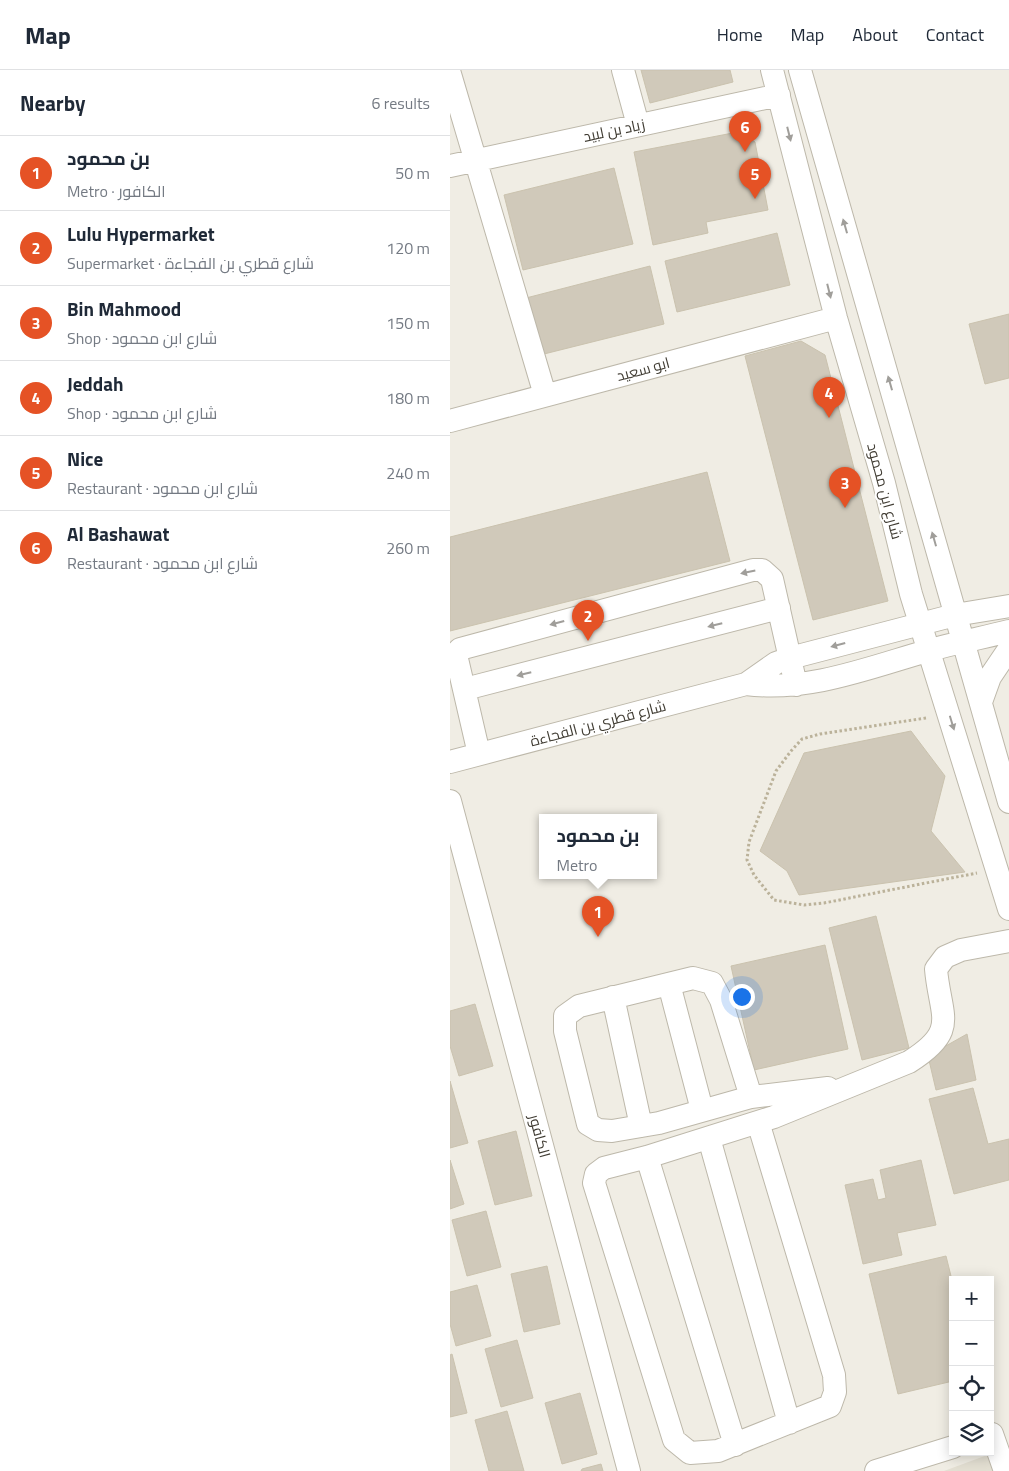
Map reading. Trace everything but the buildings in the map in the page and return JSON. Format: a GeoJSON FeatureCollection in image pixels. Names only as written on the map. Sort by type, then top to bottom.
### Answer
{"type":"FeatureCollection","features":[{"type":"Feature","properties":{"kind":"street"},"geometry":{"type":"LineString","coordinates":[[623,70],[638,125]]}},
{"type":"Feature","properties":{"kind":"street","name":"شارع ابن محمود"},"geometry":{"type":"LineString","coordinates":[[772,70],[836,318],[884,483],[920,624],[1009,909]]}},
{"type":"Feature","properties":{"kind":"street"},"geometry":{"type":"LineString","coordinates":[[800,70],[1009,802]]}},
{"type":"Feature","properties":{"kind":"street"},"geometry":{"type":"LineString","coordinates":[[450,74],[474,161],[545,395]]}},
{"type":"Feature","properties":{"kind":"street","name":"زياد بن لبيد"},"geometry":{"type":"LineString","coordinates":[[450,166],[779,95]]}},
{"type":"Feature","properties":{"kind":"street","name":"ابو سعيد"},"geometry":{"type":"LineString","coordinates":[[450,421],[836,318]]}},
{"type":"Feature","properties":{"kind":"street"},"geometry":{"type":"LineString","coordinates":[[479,754],[457,659],[457,652],[460,649],[747,572],[762,570],[768,572],[772,578],[796,685]]}},
{"type":"Feature","properties":{"kind":"street","name":"شارع قطري بن الفجاءة"},"geometry":{"type":"LineString","coordinates":[[746,684],[776,663],[790,658],[955,615],[1009,606]]}},
{"type":"Feature","properties":{"kind":"street"},"geometry":{"type":"LineString","coordinates":[[465,689],[779,608]]}},
{"type":"Feature","properties":{"kind":"street","name":"شارع قطري بن الفجاءة"},"geometry":{"type":"LineString","coordinates":[[450,762],[746,684],[796,685],[832,678],[928,650],[1009,631]]}},
{"type":"Feature","properties":{"kind":"street"},"geometry":{"type":"LineString","coordinates":[[981,702],[990,677],[1009,649]]}},
{"type":"Feature","properties":{"kind":"street","name":"الكافور"},"geometry":{"type":"LineString","coordinates":[[450,801],[629,1471]]}},
{"type":"Feature","properties":{"kind":"street"},"geometry":{"type":"LineString","coordinates":[[758,1122],[834,1376],[835,1392],[830,1406],[718,1451],[690,1453],[674,1440],[594,1183],[596,1174],[604,1168],[657,1154],[758,1122],[909,1062],[924,1053],[940,1035],[944,1020],[944,1008],[938,987],[936,969],[945,957],[961,950],[1009,941]]}},
{"type":"Feature","properties":{"kind":"street"},"geometry":{"type":"LineString","coordinates":[[751,1097],[721,1000],[712,983],[693,978],[579,1006],[565,1016],[565,1031],[588,1124],[598,1130],[612,1131],[650,1124],[751,1097],[857,1084]]}},
{"type":"Feature","properties":{"kind":"street"},"geometry":{"type":"LineString","coordinates":[[669,984],[702,1110]]}},
{"type":"Feature","properties":{"kind":"street"},"geometry":{"type":"LineString","coordinates":[[613,997],[650,1124],[735,1445]]}},
{"type":"Feature","properties":{"kind":"street"},"geometry":{"type":"LineString","coordinates":[[709,1138],[789,1423]]}},
{"type":"Feature","properties":{"kind":"street"},"geometry":{"type":"LineString","coordinates":[[997,1432],[1005,1471]]}},
{"type":"Feature","properties":{"kind":"street"},"geometry":{"type":"LineString","coordinates":[[876,1471],[949,1447]]}},
{"type":"Feature","properties":{"kind":"path"},"geometry":{"type":"LineString","coordinates":[[949,715],[820,734],[802,739],[776,771],[749,842],[747,860],[754,875],[774,900],[804,905],[997,870]]}},
{"type":"Feature","properties":{"kind":"shaded area"},"geometry":{"type":"Polygon","coordinates":[[[1009,1447],[1009,1471],[944,1471],[985,1456],[994,1456],[994,1453],[1009,1447]]]}},
{"type":"Feature","properties":{"kind":"place","name":"Al Bashawat"},"geometry":{"type":"Point","coordinates":[745,152]}},
{"type":"Feature","properties":{"kind":"place","name":"Nice"},"geometry":{"type":"Point","coordinates":[755,199]}},
{"type":"Feature","properties":{"kind":"place","name":"Jeddah"},"geometry":{"type":"Point","coordinates":[829,418]}},
{"type":"Feature","properties":{"kind":"place","name":"Bin Mahmood"},"geometry":{"type":"Point","coordinates":[845,508]}},
{"type":"Feature","properties":{"kind":"place","name":"Lulu Hypermarket"},"geometry":{"type":"Point","coordinates":[588,641]}},
{"type":"Feature","properties":{"kind":"place","name":"بن محمود"},"geometry":{"type":"Point","coordinates":[598,937]}}]}
